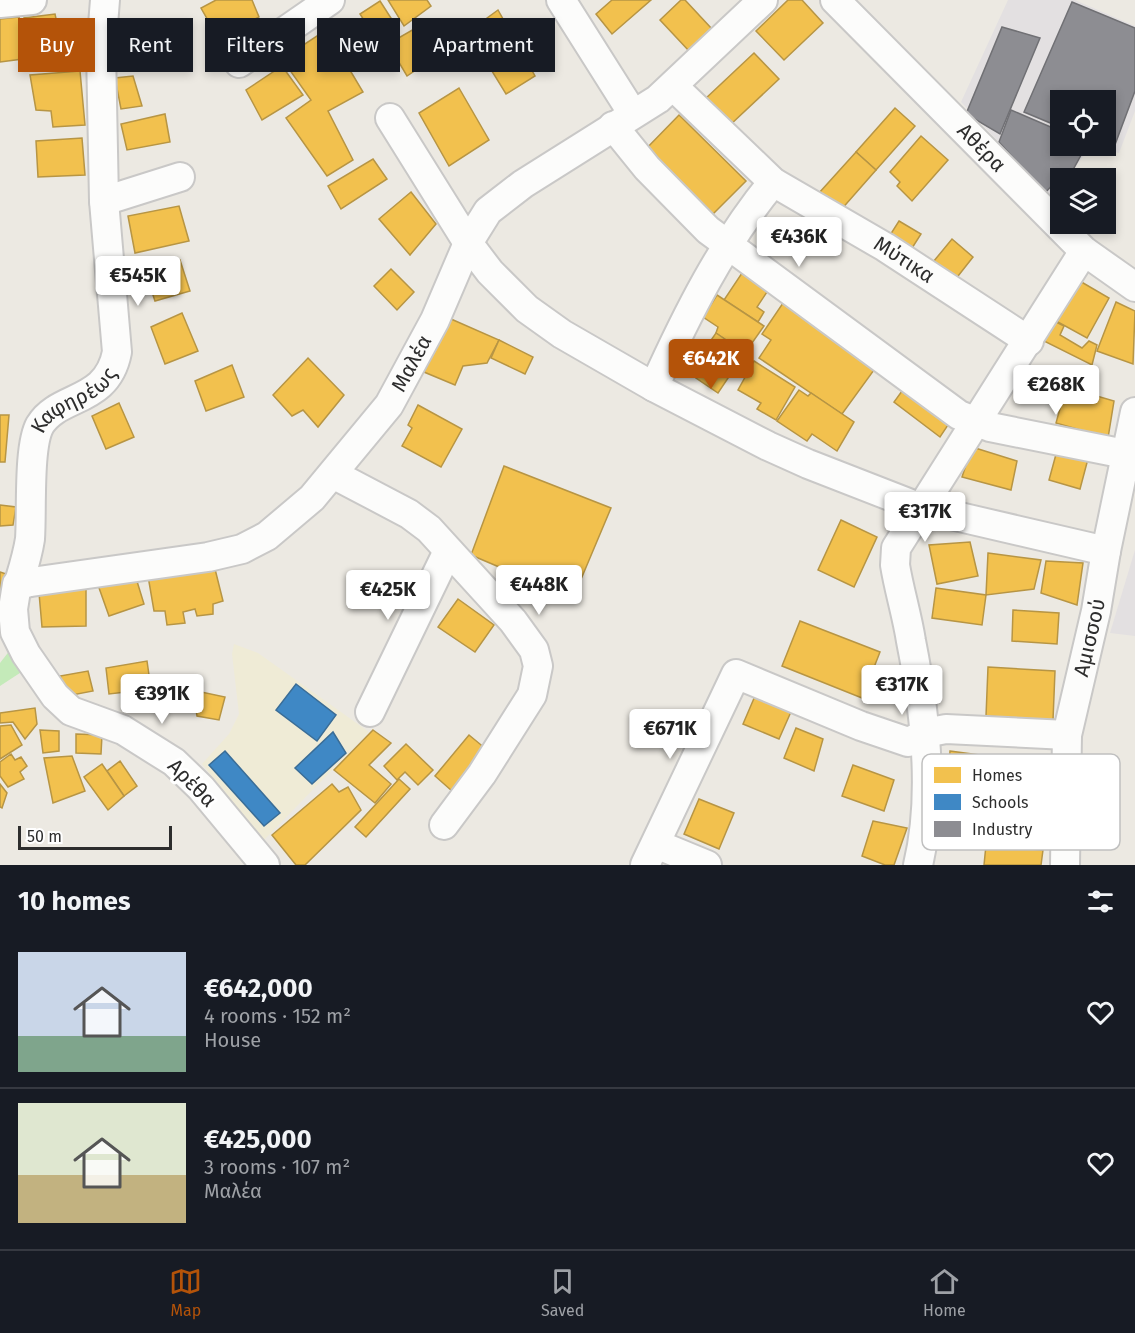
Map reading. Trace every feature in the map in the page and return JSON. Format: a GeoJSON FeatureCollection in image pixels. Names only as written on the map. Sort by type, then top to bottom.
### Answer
{"type":"FeatureCollection","features":[{"type":"Feature","properties":{"kind":"street"},"geometry":{"type":"LineString","coordinates":[[0,3],[32,0]]}},
{"type":"Feature","properties":{"kind":"street","name":"Καφηρέως"},"geometry":{"type":"LineString","coordinates":[[26,584],[20,579],[29,542],[34,447],[38,429],[52,414],[100,384],[109,374],[116,359],[117,334],[104,201],[101,50],[105,0]]}},
{"type":"Feature","properties":{"kind":"street"},"geometry":{"type":"LineString","coordinates":[[561,0],[623,120],[667,190],[727,245],[951,409],[976,423],[1125,454]]}},
{"type":"Feature","properties":{"kind":"street","name":"Μαλέα"},"geometry":{"type":"LineString","coordinates":[[26,584],[189,560],[242,549],[267,536],[295,515],[373,426],[408,374],[435,320],[468,243],[496,203],[658,99],[763,0]]}},
{"type":"Feature","properties":{"kind":"street","name":"Αθέρα"},"geometry":{"type":"LineString","coordinates":[[835,0],[1084,251],[1135,287]]}},
{"type":"Feature","properties":{"kind":"street"},"geometry":{"type":"LineString","coordinates":[[302,18],[326,1]]}},
{"type":"Feature","properties":{"kind":"street","name":"Μύτικα"},"geometry":{"type":"LineString","coordinates":[[673,86],[773,182],[885,247],[1029,341]]}},
{"type":"Feature","properties":{"kind":"street"},"geometry":{"type":"LineString","coordinates":[[390,118],[468,243],[490,272],[527,309],[562,334],[654,387],[768,446],[921,508],[1106,551]]}},
{"type":"Feature","properties":{"kind":"street"},"geometry":{"type":"LineString","coordinates":[[104,201],[180,177]]}},
{"type":"Feature","properties":{"kind":"street"},"geometry":{"type":"LineString","coordinates":[[654,387],[687,317],[727,245],[773,182]]}},
{"type":"Feature","properties":{"kind":"street"},"geometry":{"type":"LineString","coordinates":[[923,754],[916,667],[895,559],[900,538],[1029,341],[1084,251]]}},
{"type":"Feature","properties":{"kind":"street","name":"Αμισσού"},"geometry":{"type":"LineString","coordinates":[[1067,754],[1067,735],[1096,611],[1135,412]]}},
{"type":"Feature","properties":{"kind":"street"},"geometry":{"type":"LineString","coordinates":[[333,474],[409,514],[429,529],[526,637],[534,650],[538,666],[532,695],[522,714],[444,825]]}},
{"type":"Feature","properties":{"kind":"street"},"geometry":{"type":"LineString","coordinates":[[370,712],[448,551]]}},
{"type":"Feature","properties":{"kind":"street"},"geometry":{"type":"LineString","coordinates":[[7,629],[17,584],[26,584]]}},
{"type":"Feature","properties":{"kind":"street","name":"Αρέθα"},"geometry":{"type":"LineString","coordinates":[[7,629],[39,675],[68,709],[123,730],[174,762],[196,783],[265,865]]}},
{"type":"Feature","properties":{"kind":"street"},"geometry":{"type":"LineString","coordinates":[[707,865],[651,855],[736,675],[903,741],[911,742],[923,735],[946,729],[1067,735]]}},
{"type":"Feature","properties":{"kind":"street"},"geometry":{"type":"LineString","coordinates":[[918,865],[922,848]]}},
{"type":"Feature","properties":{"kind":"street","name":"Αμισσού"},"geometry":{"type":"LineString","coordinates":[[1065,850],[1065,865]]}},
{"type":"Feature","properties":{"kind":"shaded area"},"geometry":{"type":"Polygon","coordinates":[[[1008,0],[1075,0],[1135,26],[1135,111],[1119,153],[1116,152],[1116,90],[1050,90],[1050,156],[1084,156],[1074,168],[1050,168],[1050,197],[961,102],[1008,0]]]}},
{"type":"Feature","properties":{"kind":"shaded area"},"geometry":{"type":"Polygon","coordinates":[[[1135,550],[1135,636],[1110,633],[1135,550]]]}},
{"type":"Feature","properties":{"kind":"shaded area"},"geometry":{"type":"Polygon","coordinates":[[[234,644],[258,653],[369,732],[264,840],[202,764],[229,734],[239,714],[232,654],[234,644]]]}},
{"type":"Feature","properties":{"kind":"green space"},"geometry":{"type":"Polygon","coordinates":[[[14,645],[26,669],[0,686],[0,663],[14,645]]]}},
{"type":"Feature","properties":{"kind":"building: Homes"},"geometry":{"type":"Polygon","coordinates":[[[216,0],[252,0],[259,17],[207,18],[201,8],[216,0]]]}},
{"type":"Feature","properties":{"kind":"building: Homes"},"geometry":{"type":"Polygon","coordinates":[[[388,0],[427,0],[431,6],[404,26],[388,0]]]}},
{"type":"Feature","properties":{"kind":"building: Homes"},"geometry":{"type":"Polygon","coordinates":[[[612,0],[651,0],[612,34],[596,14],[612,0]]]}},
{"type":"Feature","properties":{"kind":"building: Homes"},"geometry":{"type":"Polygon","coordinates":[[[681,0],[685,0],[712,29],[689,51],[660,20],[681,0]]]}},
{"type":"Feature","properties":{"kind":"building: Homes"},"geometry":{"type":"Polygon","coordinates":[[[788,0],[802,0],[823,23],[784,60],[756,31],[788,0]]]}},
{"type":"Feature","properties":{"kind":"building: Homes"},"geometry":{"type":"Polygon","coordinates":[[[380,1],[391,18],[363,18],[360,14],[380,1]]]}},
{"type":"Feature","properties":{"kind":"building: Homes"},"geometry":{"type":"Polygon","coordinates":[[[498,10],[502,18],[487,18],[498,10]]]}},
{"type":"Feature","properties":{"kind":"building: Homes"},"geometry":{"type":"Polygon","coordinates":[[[55,14],[56,18],[24,18],[55,14]]]}},
{"type":"Feature","properties":{"kind":"building: Homes"},"geometry":{"type":"Polygon","coordinates":[[[19,17],[18,60],[0,62],[0,19],[19,17]]]}},
{"type":"Feature","properties":{"kind":"building: Homes"},"geometry":{"type":"Polygon","coordinates":[[[412,30],[413,72],[407,76],[400,64],[400,37],[412,30]]]}},
{"type":"Feature","properties":{"kind":"building: Homes"},"geometry":{"type":"Polygon","coordinates":[[[317,36],[317,72],[351,72],[363,92],[328,111],[353,160],[327,176],[286,118],[311,100],[291,72],[305,72],[305,44],[317,36]]]}},
{"type":"Feature","properties":{"kind":"building: Homes"},"geometry":{"type":"Polygon","coordinates":[[[754,53],[779,79],[729,126],[704,100],[754,53]]]}},
{"type":"Feature","properties":{"kind":"building: Homes"},"geometry":{"type":"Polygon","coordinates":[[[80,72],[85,125],[53,127],[51,111],[36,110],[30,75],[80,72]]]}},
{"type":"Feature","properties":{"kind":"building: Homes"},"geometry":{"type":"Polygon","coordinates":[[[273,72],[286,72],[303,95],[262,120],[246,90],[273,72]]]}},
{"type":"Feature","properties":{"kind":"building: Homes"},"geometry":{"type":"Polygon","coordinates":[[[493,72],[533,72],[535,76],[506,94],[493,72]]]}},
{"type":"Feature","properties":{"kind":"building: Homes"},"geometry":{"type":"Polygon","coordinates":[[[133,76],[142,106],[121,109],[115,78],[133,76]]]}},
{"type":"Feature","properties":{"kind":"building: Homes"},"geometry":{"type":"Polygon","coordinates":[[[459,88],[489,140],[449,166],[419,113],[459,88]]]}},
{"type":"Feature","properties":{"kind":"building: Homes"},"geometry":{"type":"Polygon","coordinates":[[[895,108],[915,126],[876,170],[856,152],[895,108]]]}},
{"type":"Feature","properties":{"kind":"building: Homes"},"geometry":{"type":"Polygon","coordinates":[[[165,114],[170,142],[127,150],[121,124],[165,114]]]}},
{"type":"Feature","properties":{"kind":"building: Homes"},"geometry":{"type":"Polygon","coordinates":[[[679,115],[746,181],[710,217],[643,152],[679,115]]]}},
{"type":"Feature","properties":{"kind":"building: Homes"},"geometry":{"type":"Polygon","coordinates":[[[921,136],[948,160],[912,201],[897,186],[900,182],[890,172],[921,136]]]}},
{"type":"Feature","properties":{"kind":"building: Homes"},"geometry":{"type":"Polygon","coordinates":[[[82,138],[85,175],[38,177],[36,141],[82,138]]]}},
{"type":"Feature","properties":{"kind":"building: Homes"},"geometry":{"type":"Polygon","coordinates":[[[856,152],[876,170],[840,211],[819,193],[856,152]]]}},
{"type":"Feature","properties":{"kind":"building: Homes"},"geometry":{"type":"Polygon","coordinates":[[[373,159],[387,179],[341,209],[328,186],[373,159]]]}},
{"type":"Feature","properties":{"kind":"building: Homes"},"geometry":{"type":"Polygon","coordinates":[[[411,192],[436,224],[410,255],[379,219],[411,192]]]}},
{"type":"Feature","properties":{"kind":"building: Homes"},"geometry":{"type":"Polygon","coordinates":[[[179,206],[189,241],[135,253],[128,216],[179,206]]]}},
{"type":"Feature","properties":{"kind":"building: Homes"},"geometry":{"type":"Polygon","coordinates":[[[899,221],[921,234],[907,256],[885,243],[899,221]]]}},
{"type":"Feature","properties":{"kind":"building: Homes"},"geometry":{"type":"Polygon","coordinates":[[[952,239],[973,257],[951,285],[929,267],[952,239]]]}},
{"type":"Feature","properties":{"kind":"building: Homes"},"geometry":{"type":"Polygon","coordinates":[[[180,260],[190,291],[155,301],[145,271],[180,260]]]}},
{"type":"Feature","properties":{"kind":"building: Homes"},"geometry":{"type":"Polygon","coordinates":[[[391,269],[414,292],[397,310],[374,286],[391,269]]]}},
{"type":"Feature","properties":{"kind":"building: Homes"},"geometry":{"type":"Polygon","coordinates":[[[742,273],[767,292],[757,307],[764,312],[758,322],[724,300],[742,273]]]}},
{"type":"Feature","properties":{"kind":"building: Homes"},"geometry":{"type":"Polygon","coordinates":[[[1078,280],[1109,298],[1087,338],[1056,321],[1078,280]]]}},
{"type":"Feature","properties":{"kind":"building: Homes"},"geometry":{"type":"Polygon","coordinates":[[[717,295],[764,326],[745,353],[716,333],[718,327],[703,317],[717,295]]]}},
{"type":"Feature","properties":{"kind":"building: Homes"},"geometry":{"type":"Polygon","coordinates":[[[1116,302],[1135,311],[1133,364],[1097,351],[1116,302]]]}},
{"type":"Feature","properties":{"kind":"building: Homes"},"geometry":{"type":"Polygon","coordinates":[[[783,303],[874,370],[842,414],[759,358],[771,340],[762,334],[783,303]]]}},
{"type":"Feature","properties":{"kind":"building: Homes"},"geometry":{"type":"Polygon","coordinates":[[[182,313],[198,351],[165,364],[151,327],[182,313]]]}},
{"type":"Feature","properties":{"kind":"building: Homes"},"geometry":{"type":"Polygon","coordinates":[[[451,319],[499,340],[487,363],[463,366],[455,385],[424,372],[451,319]]]}},
{"type":"Feature","properties":{"kind":"building: Homes"},"geometry":{"type":"Polygon","coordinates":[[[1054,321],[1064,326],[1060,335],[1082,348],[1089,341],[1097,345],[1092,365],[1042,340],[1054,321]]]}},
{"type":"Feature","properties":{"kind":"building: Homes"},"geometry":{"type":"Polygon","coordinates":[[[716,333],[745,353],[718,393],[696,378],[703,368],[692,360],[700,348],[711,355],[714,350],[707,346],[716,333]]]}},
{"type":"Feature","properties":{"kind":"building: Homes"},"geometry":{"type":"Polygon","coordinates":[[[499,340],[533,357],[525,374],[491,358],[499,340]]]}},
{"type":"Feature","properties":{"kind":"building: Homes"},"geometry":{"type":"Polygon","coordinates":[[[308,358],[344,395],[318,427],[303,410],[292,416],[273,395],[308,358]]]}},
{"type":"Feature","properties":{"kind":"building: Homes"},"geometry":{"type":"Polygon","coordinates":[[[754,361],[795,387],[776,420],[757,409],[761,403],[738,390],[754,361]]]}},
{"type":"Feature","properties":{"kind":"building: Homes"},"geometry":{"type":"Polygon","coordinates":[[[232,365],[244,397],[206,411],[195,381],[232,365]]]}},
{"type":"Feature","properties":{"kind":"building: Homes"},"geometry":{"type":"Polygon","coordinates":[[[1066,387],[1114,401],[1108,438],[1056,423],[1066,387]]]}},
{"type":"Feature","properties":{"kind":"building: Homes"},"geometry":{"type":"Polygon","coordinates":[[[799,390],[808,396],[811,393],[854,422],[837,451],[812,434],[807,441],[777,421],[799,390]]]}},
{"type":"Feature","properties":{"kind":"building: Homes"},"geometry":{"type":"Polygon","coordinates":[[[902,391],[948,425],[940,437],[894,402],[902,391]]]}},
{"type":"Feature","properties":{"kind":"building: Homes"},"geometry":{"type":"Polygon","coordinates":[[[119,403],[134,437],[106,449],[92,416],[119,403]]]}},
{"type":"Feature","properties":{"kind":"building: Homes"},"geometry":{"type":"Polygon","coordinates":[[[418,405],[462,429],[441,467],[402,446],[412,428],[408,425],[418,405]]]}},
{"type":"Feature","properties":{"kind":"building: Homes"},"geometry":{"type":"Polygon","coordinates":[[[0,415],[9,415],[5,462],[0,462],[0,415]]]}},
{"type":"Feature","properties":{"kind":"building: Homes"},"geometry":{"type":"Polygon","coordinates":[[[972,447],[1017,461],[1011,490],[962,477],[972,447]]]}},
{"type":"Feature","properties":{"kind":"building: Homes"},"geometry":{"type":"Polygon","coordinates":[[[1058,447],[1089,455],[1080,489],[1049,480],[1058,447]]]}},
{"type":"Feature","properties":{"kind":"building: Homes"},"geometry":{"type":"Polygon","coordinates":[[[504,466],[611,508],[571,603],[551,591],[547,601],[515,586],[518,575],[471,555],[504,466]]]}},
{"type":"Feature","properties":{"kind":"building: Homes"},"geometry":{"type":"Polygon","coordinates":[[[0,505],[16,507],[13,525],[0,526],[0,505]]]}},
{"type":"Feature","properties":{"kind":"building: Homes"},"geometry":{"type":"Polygon","coordinates":[[[841,520],[877,537],[854,587],[818,570],[841,520]]]}},
{"type":"Feature","properties":{"kind":"building: Homes"},"geometry":{"type":"Polygon","coordinates":[[[970,542],[978,576],[937,584],[929,545],[970,542]]]}},
{"type":"Feature","properties":{"kind":"building: Homes"},"geometry":{"type":"Polygon","coordinates":[[[988,553],[1041,560],[1034,589],[986,595],[988,553]]]}},
{"type":"Feature","properties":{"kind":"building: Homes"},"geometry":{"type":"Polygon","coordinates":[[[1046,561],[1083,563],[1077,605],[1041,593],[1046,561]]]}},
{"type":"Feature","properties":{"kind":"building: Homes"},"geometry":{"type":"Polygon","coordinates":[[[214,565],[223,601],[213,604],[213,614],[197,616],[195,609],[183,612],[185,623],[167,625],[165,611],[154,611],[148,576],[214,565]]]}},
{"type":"Feature","properties":{"kind":"building: Homes"},"geometry":{"type":"Polygon","coordinates":[[[0,572],[9,575],[0,601],[0,572]]]}},
{"type":"Feature","properties":{"kind":"building: Homes"},"geometry":{"type":"Polygon","coordinates":[[[136,578],[144,604],[109,616],[98,585],[136,578]]]}},
{"type":"Feature","properties":{"kind":"building: Homes"},"geometry":{"type":"Polygon","coordinates":[[[86,588],[86,626],[42,627],[39,593],[86,588]]]}},
{"type":"Feature","properties":{"kind":"building: Homes"},"geometry":{"type":"Polygon","coordinates":[[[936,588],[986,595],[982,625],[932,618],[936,588]]]}},
{"type":"Feature","properties":{"kind":"building: Homes"},"geometry":{"type":"Polygon","coordinates":[[[458,599],[494,625],[475,652],[438,627],[458,599]]]}},
{"type":"Feature","properties":{"kind":"building: Homes"},"geometry":{"type":"Polygon","coordinates":[[[1013,610],[1059,613],[1057,644],[1012,641],[1013,610]]]}},
{"type":"Feature","properties":{"kind":"building: Homes"},"geometry":{"type":"Polygon","coordinates":[[[800,621],[880,652],[862,698],[782,666],[800,621]]]}},
{"type":"Feature","properties":{"kind":"building: Homes"},"geometry":{"type":"Polygon","coordinates":[[[147,661],[151,689],[109,694],[106,668],[147,661]]]}},
{"type":"Feature","properties":{"kind":"building: Homes"},"geometry":{"type":"Polygon","coordinates":[[[988,667],[1055,671],[1053,720],[986,716],[988,667]]]}},
{"type":"Feature","properties":{"kind":"building: Homes"},"geometry":{"type":"Polygon","coordinates":[[[88,671],[93,691],[67,696],[60,676],[88,671]]]}},
{"type":"Feature","properties":{"kind":"building: Homes"},"geometry":{"type":"Polygon","coordinates":[[[173,686],[225,697],[219,720],[197,716],[196,710],[172,707],[173,686]]]}},
{"type":"Feature","properties":{"kind":"building: Homes"},"geometry":{"type":"Polygon","coordinates":[[[758,689],[794,705],[779,739],[743,724],[758,689]]]}},
{"type":"Feature","properties":{"kind":"building: Homes"},"geometry":{"type":"Polygon","coordinates":[[[35,708],[37,724],[25,739],[13,722],[0,723],[0,713],[35,708]]]}},
{"type":"Feature","properties":{"kind":"building: Homes"},"geometry":{"type":"Polygon","coordinates":[[[11,725],[22,745],[0,759],[0,726],[11,725]]]}},
{"type":"Feature","properties":{"kind":"building: Homes"},"geometry":{"type":"Polygon","coordinates":[[[796,728],[823,739],[814,771],[784,758],[796,728]]]}},
{"type":"Feature","properties":{"kind":"building: Homes"},"geometry":{"type":"Polygon","coordinates":[[[40,730],[59,731],[59,751],[43,753],[40,730]]]}},
{"type":"Feature","properties":{"kind":"building: Homes"},"geometry":{"type":"Polygon","coordinates":[[[373,730],[391,743],[369,765],[391,784],[375,803],[334,770],[373,730]]]}},
{"type":"Feature","properties":{"kind":"building: Homes"},"geometry":{"type":"Polygon","coordinates":[[[76,734],[102,735],[101,754],[76,753],[76,734]]]}},
{"type":"Feature","properties":{"kind":"building: Homes"},"geometry":{"type":"Polygon","coordinates":[[[469,735],[486,749],[452,791],[435,776],[469,735]]]}},
{"type":"Feature","properties":{"kind":"building: Homes"},"geometry":{"type":"Polygon","coordinates":[[[406,744],[433,770],[418,785],[405,772],[397,780],[384,766],[406,744]]]}},
{"type":"Feature","properties":{"kind":"building: Homes"},"geometry":{"type":"Polygon","coordinates":[[[950,751],[972,754],[950,754],[950,751]]]}},
{"type":"Feature","properties":{"kind":"building: Homes"},"geometry":{"type":"Polygon","coordinates":[[[11,754],[15,760],[21,757],[27,766],[20,772],[24,779],[8,787],[0,776],[0,762],[11,754]]]}},
{"type":"Feature","properties":{"kind":"building: Homes"},"geometry":{"type":"Polygon","coordinates":[[[72,756],[85,791],[53,803],[44,758],[72,756]]]}},
{"type":"Feature","properties":{"kind":"building: Homes"},"geometry":{"type":"Polygon","coordinates":[[[120,761],[137,786],[124,796],[107,771],[120,761]]]}},
{"type":"Feature","properties":{"kind":"building: Homes"},"geometry":{"type":"Polygon","coordinates":[[[102,764],[124,796],[108,810],[84,777],[102,764]]]}},
{"type":"Feature","properties":{"kind":"building: Homes"},"geometry":{"type":"Polygon","coordinates":[[[853,765],[894,780],[884,811],[842,796],[853,765]]]}},
{"type":"Feature","properties":{"kind":"building: Homes"},"geometry":{"type":"Polygon","coordinates":[[[399,779],[410,789],[366,837],[355,827],[399,779]]]}},
{"type":"Feature","properties":{"kind":"building: Homes"},"geometry":{"type":"Polygon","coordinates":[[[0,784],[7,793],[2,808],[0,807],[0,784]]]}},
{"type":"Feature","properties":{"kind":"building: Homes"},"geometry":{"type":"Polygon","coordinates":[[[332,784],[339,792],[348,787],[361,810],[305,865],[296,865],[272,835],[332,784]]]}},
{"type":"Feature","properties":{"kind":"building: Homes"},"geometry":{"type":"Polygon","coordinates":[[[699,799],[734,813],[719,849],[684,834],[699,799]]]}},
{"type":"Feature","properties":{"kind":"building: Homes"},"geometry":{"type":"Polygon","coordinates":[[[873,821],[907,828],[894,865],[885,865],[862,856],[873,821]]]}},
{"type":"Feature","properties":{"kind":"building: Homes"},"geometry":{"type":"Polygon","coordinates":[[[986,850],[1043,850],[1041,865],[984,865],[986,850]]]}},
{"type":"Feature","properties":{"kind":"building: Schools"},"geometry":{"type":"Polygon","coordinates":[[[296,684],[336,715],[317,741],[276,710],[296,684]]]}},
{"type":"Feature","properties":{"kind":"building: Schools"},"geometry":{"type":"Polygon","coordinates":[[[333,732],[346,753],[312,784],[295,768],[333,732]]]}},
{"type":"Feature","properties":{"kind":"building: Schools"},"geometry":{"type":"Polygon","coordinates":[[[225,751],[280,813],[264,826],[209,765],[225,751]]]}},
{"type":"Feature","properties":{"kind":"building: Industry"},"geometry":{"type":"Polygon","coordinates":[[[1072,2],[1135,28],[1135,91],[1116,142],[1116,90],[1050,90],[1050,123],[1024,112],[1072,2]]]}},
{"type":"Feature","properties":{"kind":"building: Industry"},"geometry":{"type":"Polygon","coordinates":[[[1002,27],[1040,38],[1000,134],[966,114],[1002,27]]]}},
{"type":"Feature","properties":{"kind":"building: Industry"},"geometry":{"type":"Polygon","coordinates":[[[1011,110],[1050,127],[1050,156],[1081,156],[1074,168],[1050,168],[1050,188],[1045,193],[999,142],[1011,110]]]}}]}
